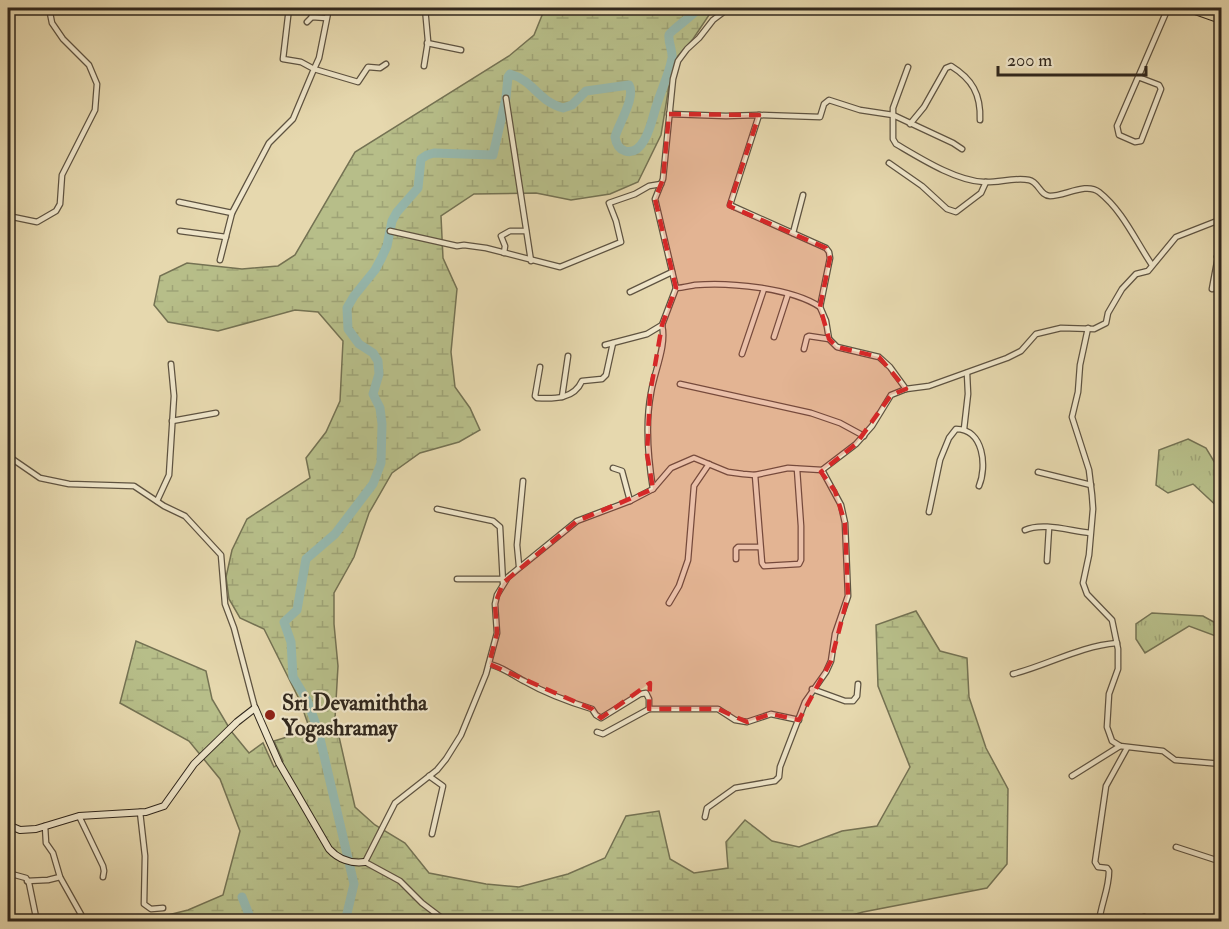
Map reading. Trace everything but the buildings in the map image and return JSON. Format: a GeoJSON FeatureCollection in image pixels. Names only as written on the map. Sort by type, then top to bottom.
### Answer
{"type":"FeatureCollection","features":[{"type":"Feature","properties":{"kind":"main road"},"geometry":{"type":"LineString","coordinates":[[1188,8],[1221,20]]}},
{"type":"Feature","properties":{"kind":"street"},"geometry":{"type":"LineString","coordinates":[[8,216],[37,222],[56,211],[60,204],[62,175],[95,110],[97,84],[89,65],[63,39],[52,23],[49,8]]}},
{"type":"Feature","properties":{"kind":"street"},"geometry":{"type":"LineString","coordinates":[[289,8],[283,59],[301,62],[314,69],[358,82],[368,67],[380,69],[386,64]]}},
{"type":"Feature","properties":{"kind":"street"},"geometry":{"type":"LineString","coordinates":[[307,22],[312,17],[312,8]]}},
{"type":"Feature","properties":{"kind":"street"},"geometry":{"type":"LineString","coordinates":[[220,260],[232,213],[269,142],[292,119],[319,58],[329,8]]}},
{"type":"Feature","properties":{"kind":"street"},"geometry":{"type":"LineString","coordinates":[[424,8],[428,43],[424,66]]}},
{"type":"Feature","properties":{"kind":"street"},"geometry":{"type":"LineString","coordinates":[[653,489],[647,454],[650,394],[662,342],[662,325],[676,288],[655,199],[663,179],[673,80],[678,62],[713,20],[729,8]]}},
{"type":"Feature","properties":{"kind":"street"},"geometry":{"type":"LineString","coordinates":[[1138,77],[1161,89],[1141,141],[1135,142],[1119,135],[1117,126],[1138,77],[1168,8]]}},
{"type":"Feature","properties":{"kind":"street"},"geometry":{"type":"LineString","coordinates":[[312,17],[326,18]]}},
{"type":"Feature","properties":{"kind":"street"},"geometry":{"type":"LineString","coordinates":[[428,43],[462,50]]}},
{"type":"Feature","properties":{"kind":"street"},"geometry":{"type":"LineString","coordinates":[[910,124],[924,107],[946,68],[951,66],[973,84],[981,106],[980,120]]}},
{"type":"Feature","properties":{"kind":"street"},"geometry":{"type":"LineString","coordinates":[[908,67],[893,108],[893,139],[896,144],[972,181],[1029,180],[1037,185],[1044,194],[1051,196],[1089,188],[1097,190],[1129,226],[1152,265]]}},
{"type":"Feature","properties":{"kind":"street"},"geometry":{"type":"LineString","coordinates":[[506,98],[531,261]]}},
{"type":"Feature","properties":{"kind":"street"},"geometry":{"type":"LineString","coordinates":[[669,114],[820,117],[824,104],[829,100],[860,110],[893,115],[953,142],[962,149]]}},
{"type":"Feature","properties":{"kind":"street"},"geometry":{"type":"LineString","coordinates":[[1221,112],[1221,120]]}},
{"type":"Feature","properties":{"kind":"street"},"geometry":{"type":"LineString","coordinates":[[759,115],[730,205],[826,248],[829,252],[820,307],[826,321],[829,339],[837,347],[879,357],[906,388]]}},
{"type":"Feature","properties":{"kind":"street"},"geometry":{"type":"LineString","coordinates":[[889,163],[922,186],[947,208],[956,212],[981,193],[986,182]]}},
{"type":"Feature","properties":{"kind":"street"},"geometry":{"type":"LineString","coordinates":[[390,231],[457,246],[472,246],[560,267],[621,242],[609,203],[635,194],[649,186],[661,184]]}},
{"type":"Feature","properties":{"kind":"street"},"geometry":{"type":"LineString","coordinates":[[793,233],[803,195]]}},
{"type":"Feature","properties":{"kind":"street"},"geometry":{"type":"LineString","coordinates":[[179,202],[232,213]]}},
{"type":"Feature","properties":{"kind":"street"},"geometry":{"type":"LineString","coordinates":[[362,863],[395,803],[446,759],[461,735],[489,664],[496,633],[495,604],[503,581],[519,566],[538,555],[577,521],[630,501],[653,489],[671,468],[694,458],[728,471],[755,475],[788,468],[822,470],[864,436],[891,395],[906,388],[929,386],[1021,351],[1036,334],[1062,328],[1100,327],[1106,323],[1108,313],[1122,289],[1136,274],[1148,271],[1176,237],[1221,219]]}},
{"type":"Feature","properties":{"kind":"street"},"geometry":{"type":"LineString","coordinates":[[180,231],[226,237]]}},
{"type":"Feature","properties":{"kind":"street"},"geometry":{"type":"LineString","coordinates":[[504,253],[505,246],[501,236],[510,231],[526,231]]}},
{"type":"Feature","properties":{"kind":"street"},"geometry":{"type":"LineString","coordinates":[[1212,289],[1221,235]]}},
{"type":"Feature","properties":{"kind":"street"},"geometry":{"type":"LineString","coordinates":[[1217,257],[1219,262],[1217,286],[1221,318]]}},
{"type":"Feature","properties":{"kind":"street"},"geometry":{"type":"LineString","coordinates":[[630,292],[672,272]]}},
{"type":"Feature","properties":{"kind":"street"},"geometry":{"type":"LineString","coordinates":[[676,288],[708,285],[764,289],[788,294],[820,307]]}},
{"type":"Feature","properties":{"kind":"street"},"geometry":{"type":"LineString","coordinates":[[742,354],[764,289]]}},
{"type":"Feature","properties":{"kind":"street"},"geometry":{"type":"LineString","coordinates":[[774,337],[788,294]]}},
{"type":"Feature","properties":{"kind":"street"},"geometry":{"type":"LineString","coordinates":[[605,345],[647,334],[662,325]]}},
{"type":"Feature","properties":{"kind":"street"},"geometry":{"type":"LineString","coordinates":[[1088,328],[1072,417],[1089,470],[1094,509],[1089,555],[1083,583],[1087,594],[1112,620],[1117,644],[1118,669],[1109,694],[1107,727],[1112,741],[1120,746],[1163,751],[1176,760],[1221,764]]}},
{"type":"Feature","properties":{"kind":"street"},"geometry":{"type":"LineString","coordinates":[[804,349],[809,336],[829,339]]}},
{"type":"Feature","properties":{"kind":"street"},"geometry":{"type":"LineString","coordinates":[[540,367],[535,396],[537,399],[569,396],[578,390],[582,381],[602,379],[606,375],[613,343]]}},
{"type":"Feature","properties":{"kind":"street"},"geometry":{"type":"LineString","coordinates":[[562,397],[568,356]]}},
{"type":"Feature","properties":{"kind":"street"},"geometry":{"type":"LineString","coordinates":[[157,501],[169,476],[174,396],[171,364]]}},
{"type":"Feature","properties":{"kind":"street"},"geometry":{"type":"LineString","coordinates":[[964,429],[968,394],[967,373]]}},
{"type":"Feature","properties":{"kind":"street"},"geometry":{"type":"LineString","coordinates":[[680,384],[811,413],[840,423],[864,436]]}},
{"type":"Feature","properties":{"kind":"street"},"geometry":{"type":"LineString","coordinates":[[172,421],[216,413]]}},
{"type":"Feature","properties":{"kind":"street"},"geometry":{"type":"LineString","coordinates":[[929,512],[940,460],[949,438],[956,429],[964,429],[973,434],[983,456],[984,475],[979,486]]}},
{"type":"Feature","properties":{"kind":"street"},"geometry":{"type":"LineString","coordinates":[[8,456],[40,478],[69,483],[134,486],[185,516],[221,555],[225,604],[234,628],[255,708],[279,763],[329,849],[338,858],[362,863],[400,881],[422,903],[447,921]]}},
{"type":"Feature","properties":{"kind":"street"},"geometry":{"type":"LineString","coordinates":[[669,603],[679,585],[688,560],[694,486],[709,464]]}},
{"type":"Feature","properties":{"kind":"street"},"geometry":{"type":"LineString","coordinates":[[612,468],[622,471],[630,501]]}},
{"type":"Feature","properties":{"kind":"street"},"geometry":{"type":"LineString","coordinates":[[755,475],[760,547],[764,566],[799,564],[802,534],[797,469]]}},
{"type":"Feature","properties":{"kind":"street"},"geometry":{"type":"LineString","coordinates":[[705,817],[707,808],[735,788],[775,781],[779,777],[780,767],[805,702],[831,661],[835,634],[848,596],[845,523],[841,506],[822,470]]}},
{"type":"Feature","properties":{"kind":"street"},"geometry":{"type":"LineString","coordinates":[[1038,472],[1091,485]]}},
{"type":"Feature","properties":{"kind":"street"},"geometry":{"type":"LineString","coordinates":[[519,566],[517,544],[523,481]]}},
{"type":"Feature","properties":{"kind":"street"},"geometry":{"type":"LineString","coordinates":[[437,509],[493,521],[500,527],[503,581]]}},
{"type":"Feature","properties":{"kind":"street"},"geometry":{"type":"LineString","coordinates":[[1025,530],[1033,527],[1090,533]]}},
{"type":"Feature","properties":{"kind":"street"},"geometry":{"type":"LineString","coordinates":[[1047,561],[1049,528]]}},
{"type":"Feature","properties":{"kind":"street"},"geometry":{"type":"LineString","coordinates":[[736,560],[738,547],[760,547]]}},
{"type":"Feature","properties":{"kind":"street"},"geometry":{"type":"LineString","coordinates":[[457,579],[503,581]]}},
{"type":"Feature","properties":{"kind":"street"},"geometry":{"type":"LineString","coordinates":[[1013,674],[1031,670],[1096,646],[1117,644]]}},
{"type":"Feature","properties":{"kind":"street"},"geometry":{"type":"LineString","coordinates":[[489,664],[511,672],[523,681],[555,696],[592,709],[596,715],[601,717],[640,694],[646,693],[649,699],[649,709]]}},
{"type":"Feature","properties":{"kind":"street"},"geometry":{"type":"LineString","coordinates":[[812,688],[845,702],[853,701],[857,696],[858,684]]}},
{"type":"Feature","properties":{"kind":"street"},"geometry":{"type":"LineString","coordinates":[[8,825],[20,830],[45,826],[79,816],[140,812],[164,806],[194,764],[237,722],[255,708]]}},
{"type":"Feature","properties":{"kind":"street"},"geometry":{"type":"LineString","coordinates":[[597,732],[603,734],[649,709],[718,709],[735,720],[747,722],[771,714],[799,720]]}},
{"type":"Feature","properties":{"kind":"street"},"geometry":{"type":"LineString","coordinates":[[1072,776],[1120,746]]}},
{"type":"Feature","properties":{"kind":"street"},"geometry":{"type":"LineString","coordinates":[[1099,921],[1107,892],[1109,871],[1107,868],[1098,867],[1095,862],[1106,786],[1127,748]]}},
{"type":"Feature","properties":{"kind":"street"},"geometry":{"type":"LineString","coordinates":[[429,776],[443,786],[432,834]]}},
{"type":"Feature","properties":{"kind":"street"},"geometry":{"type":"LineString","coordinates":[[140,812],[145,856],[144,904],[152,909],[163,908]]}},
{"type":"Feature","properties":{"kind":"street"},"geometry":{"type":"LineString","coordinates":[[79,816],[103,866],[103,877]]}},
{"type":"Feature","properties":{"kind":"street"},"geometry":{"type":"LineString","coordinates":[[45,826],[46,843],[53,853],[60,877],[83,918]]}},
{"type":"Feature","properties":{"kind":"street"},"geometry":{"type":"LineString","coordinates":[[1176,848],[1221,862]]}},
{"type":"Feature","properties":{"kind":"street"},"geometry":{"type":"LineString","coordinates":[[8,873],[23,876],[27,880],[37,921]]}},
{"type":"Feature","properties":{"kind":"street"},"geometry":{"type":"LineString","coordinates":[[27,880],[48,880],[60,877]]}},
{"type":"Feature","properties":{"kind":"highlighted area"},"geometry":{"type":"Polygon","coordinates":[[[669,114],[759,115],[729,206],[826,248],[830,258],[820,307],[829,339],[837,347],[879,357],[906,389],[891,395],[856,444],[821,472],[835,491],[845,523],[848,596],[831,661],[799,720],[771,714],[747,722],[718,709],[649,709],[650,683],[601,718],[592,709],[489,664],[497,633],[495,604],[503,583],[577,521],[653,489],[647,454],[650,394],[662,325],[676,288],[655,199],[663,179],[669,114]]]}},
{"type":"Feature","properties":{"kind":"green space"},"geometry":{"type":"Polygon","coordinates":[[[545,8],[719,8],[711,12],[693,39],[677,57],[669,86],[661,135],[638,182],[610,194],[571,200],[536,193],[474,194],[441,216],[443,258],[457,289],[451,352],[455,387],[470,408],[480,430],[459,442],[420,453],[392,473],[369,513],[354,557],[334,593],[338,666],[335,719],[355,807],[375,825],[405,843],[429,873],[486,884],[519,887],[568,874],[605,858],[626,816],[659,811],[670,859],[694,873],[728,868],[726,842],[745,820],[772,841],[799,847],[842,831],[877,826],[910,767],[878,686],[876,625],[916,611],[940,651],[967,658],[969,697],[986,748],[1008,789],[1007,864],[987,888],[863,912],[827,922],[144,921],[188,910],[223,895],[240,831],[220,779],[189,741],[120,703],[136,641],[206,671],[212,699],[231,731],[249,753],[263,743],[274,767],[283,761],[274,741],[310,730],[300,701],[264,629],[240,618],[229,599],[226,577],[232,550],[247,519],[310,478],[306,458],[326,432],[340,401],[343,341],[318,312],[295,310],[218,331],[168,322],[154,305],[160,276],[187,263],[242,269],[278,266],[295,255],[355,152],[509,56],[534,35],[545,8]]]}},
{"type":"Feature","properties":{"kind":"green space"},"geometry":{"type":"Polygon","coordinates":[[[1188,439],[1206,448],[1221,473],[1221,510],[1193,484],[1168,493],[1156,485],[1159,450],[1188,439]]]}},
{"type":"Feature","properties":{"kind":"green space"},"geometry":{"type":"Polygon","coordinates":[[[1152,613],[1203,616],[1221,626],[1221,638],[1189,626],[1145,653],[1136,639],[1136,624],[1152,613]]]}},
{"type":"Feature","properties":{"kind":"waterway"},"geometry":{"type":"LineString","coordinates":[[345,922],[354,884],[318,730],[307,700],[293,677],[291,642],[284,622],[297,610],[306,559],[335,534],[373,484],[381,463],[382,424],[380,408],[373,394],[379,374],[378,361],[373,353],[359,344],[348,329],[347,308],[381,259],[387,246],[392,221],[397,212],[418,188],[421,159],[434,153],[493,155],[510,74],[525,81],[548,101],[563,108],[572,105],[586,91],[629,85],[631,90],[629,103],[615,137],[621,149],[632,151],[638,148],[647,136],[669,70],[672,55],[669,35],[699,8]]}},
{"type":"Feature","properties":{"kind":"waterway"},"geometry":{"type":"LineString","coordinates":[[242,897],[252,922]]}},
{"type":"Feature","properties":{"kind":"place","name":"Sri Devamiththa Yogashramay"},"geometry":{"type":"Point","coordinates":[270,715]}}]}
